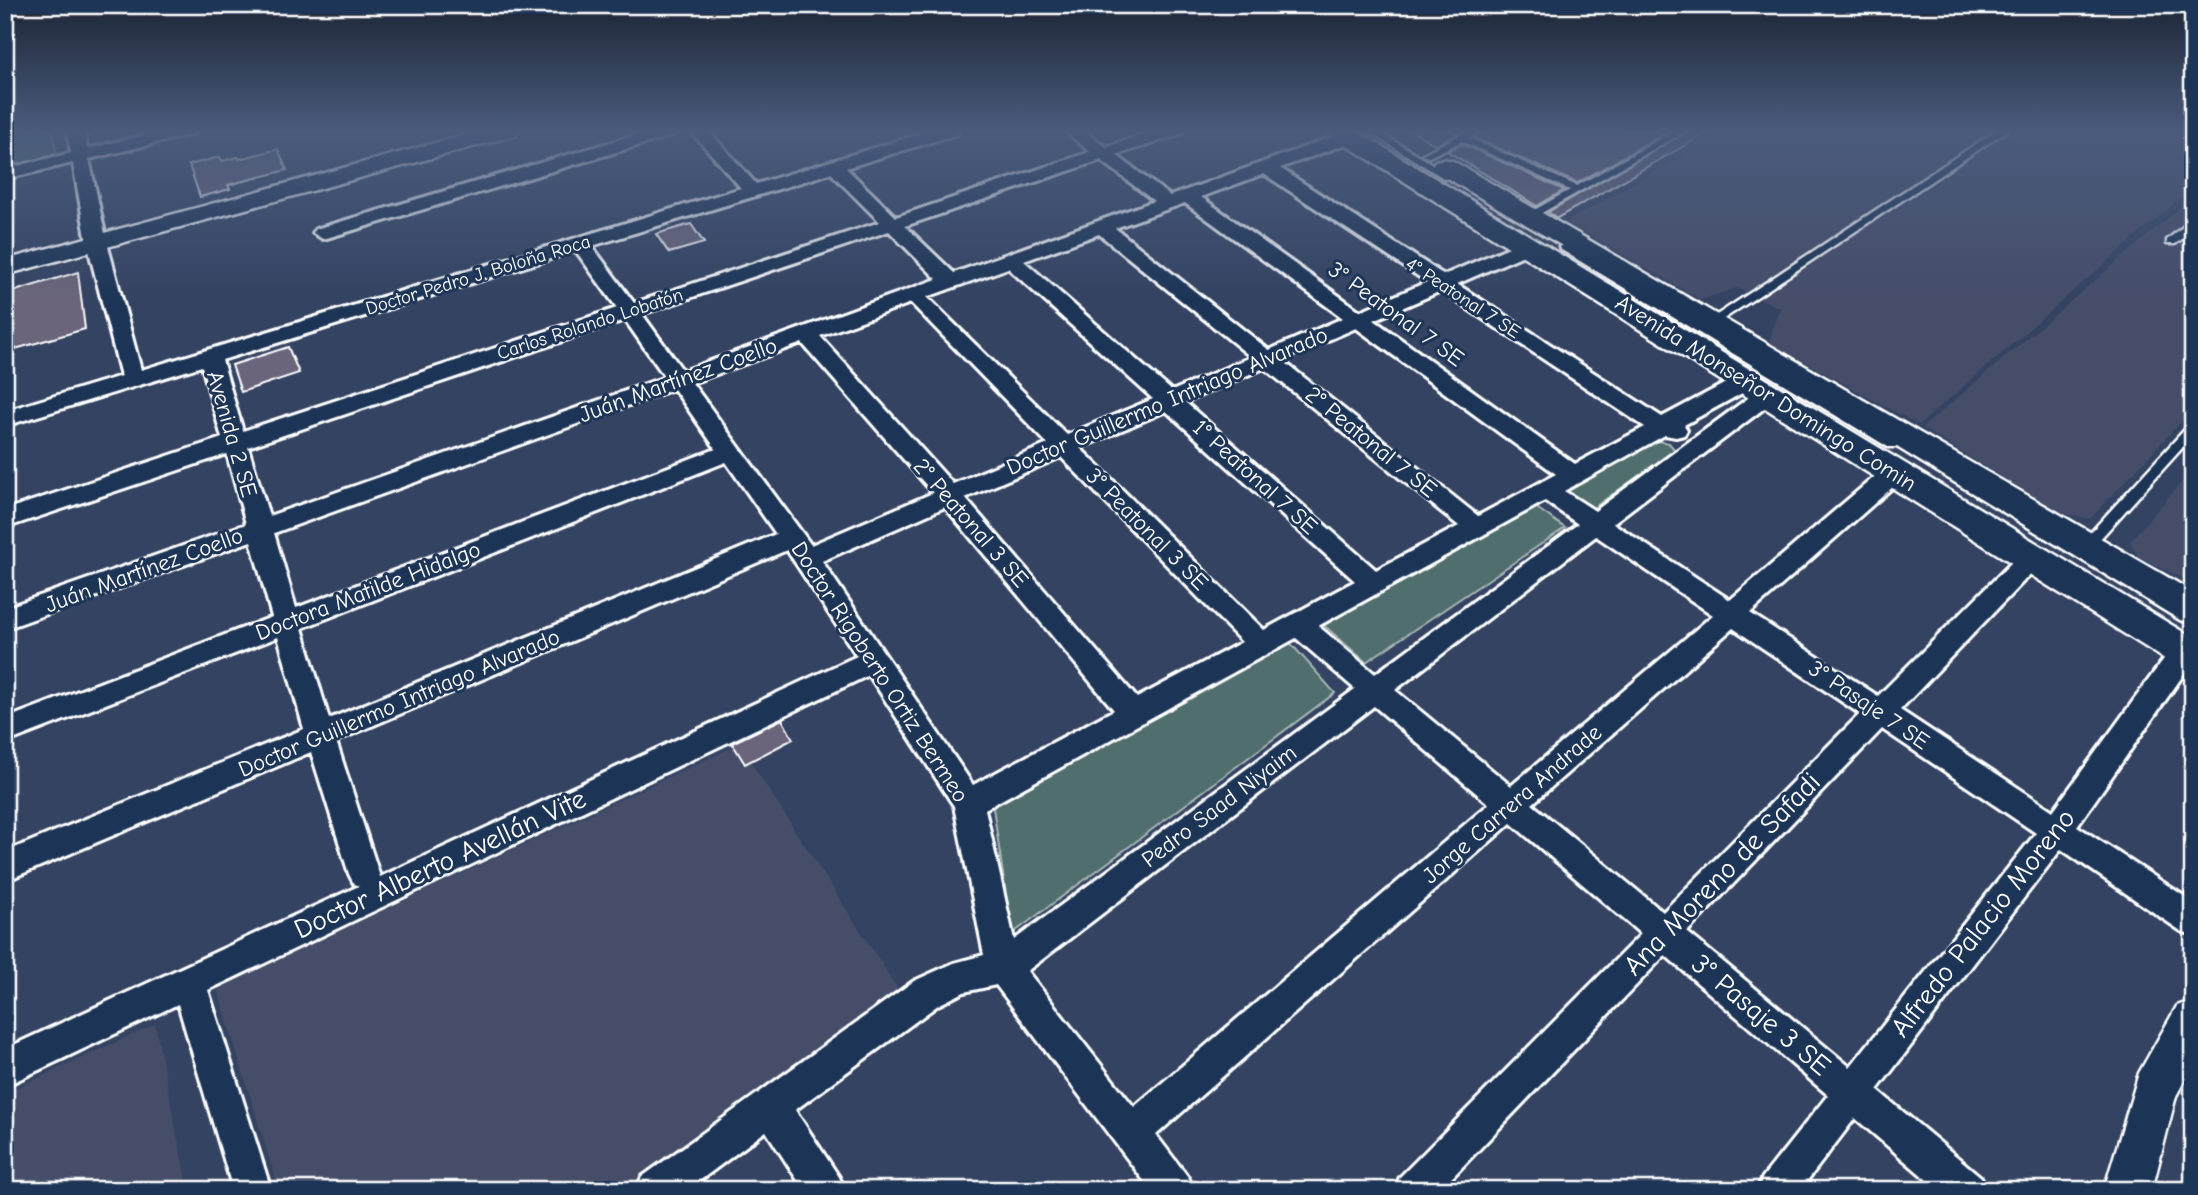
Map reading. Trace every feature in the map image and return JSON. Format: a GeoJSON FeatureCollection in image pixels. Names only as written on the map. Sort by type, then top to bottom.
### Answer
{"type":"FeatureCollection","features":[{"type":"Feature","properties":{"kind":"main road","name":"Avenida Monseñor Domingo Comin"},"geometry":{"type":"LineString","coordinates":[[1449,186],[1530,231],[1712,322],[2193,610]]}},
{"type":"Feature","properties":{"kind":"main road","name":"Avenida Monseñor Domingo Comin"},"geometry":{"type":"LineString","coordinates":[[1468,186],[1757,388],[2031,558],[2190,644]]}},
{"type":"Feature","properties":{"kind":"street"},"geometry":{"type":"LineString","coordinates":[[86,186],[97,243],[133,380]]}},
{"type":"Feature","properties":{"kind":"street"},"geometry":{"type":"LineString","coordinates":[[5,268],[305,186]]}},
{"type":"Feature","properties":{"kind":"street"},"geometry":{"type":"LineString","coordinates":[[323,233],[483,186]]}},
{"type":"Feature","properties":{"kind":"street"},"geometry":{"type":"LineString","coordinates":[[748,186],[753,191]]}},
{"type":"Feature","properties":{"kind":"street","name":"Doctor Pedro J. Boloña Roca"},"geometry":{"type":"LineString","coordinates":[[5,419],[770,186]]}},
{"type":"Feature","properties":{"kind":"street"},"geometry":{"type":"LineString","coordinates":[[854,186],[951,282]]}},
{"type":"Feature","properties":{"kind":"street","name":"Carlos Rolando Lobatón"},"geometry":{"type":"LineString","coordinates":[[5,519],[1007,186]]}},
{"type":"Feature","properties":{"kind":"street"},"geometry":{"type":"LineString","coordinates":[[1156,186],[1178,199]]}},
{"type":"Feature","properties":{"kind":"street","name":"Juán Martínez Coello"},"geometry":{"type":"LineString","coordinates":[[5,619],[679,380],[1214,186]]}},
{"type":"Feature","properties":{"kind":"street","name":"4° Peatonal 7 SE"},"geometry":{"type":"LineString","coordinates":[[1294,186],[1661,427],[1680,432],[1698,448]]}},
{"type":"Feature","properties":{"kind":"street","name":"3° Peatonal 7 SE"},"geometry":{"type":"LineString","coordinates":[[1178,199],[1358,319],[1574,475]]}},
{"type":"Feature","properties":{"kind":"street","name":"2° Peatonal 7 SE"},"geometry":{"type":"LineString","coordinates":[[1102,227],[1476,527]]}},
{"type":"Feature","properties":{"kind":"street","name":"Doctor Guillermo Intriago Alvarado"},"geometry":{"type":"LineString","coordinates":[[5,867],[320,736],[799,548],[949,495],[1441,283],[1530,231]]}},
{"type":"Feature","properties":{"kind":"street","name":"Doctor Rigoberto Ortiz Bermeo"},"geometry":{"type":"LineString","coordinates":[[580,243],[799,548],[968,803],[1004,968],[1175,1190]]}},
{"type":"Feature","properties":{"kind":"street","name":"1° Peatonal 7 SE"},"geometry":{"type":"LineString","coordinates":[[1011,260],[1374,583]]}},
{"type":"Feature","properties":{"kind":"street","name":"3° Peatonal 3 SE"},"geometry":{"type":"LineString","coordinates":[[914,295],[1261,644]]}},
{"type":"Feature","properties":{"kind":"street","name":"2° Peatonal 3 SE"},"geometry":{"type":"LineString","coordinates":[[806,334],[949,495],[1133,713]]}},
{"type":"Feature","properties":{"kind":"street","name":"Avenida 2 SE"},"geometry":{"type":"LineString","coordinates":[[210,356],[320,736],[365,874]]}},
{"type":"Feature","properties":{"kind":"street"},"geometry":{"type":"LineString","coordinates":[[968,803],[1661,427],[1757,388]]}},
{"type":"Feature","properties":{"kind":"street","name":"Pedro Saad Niyaim"},"geometry":{"type":"LineString","coordinates":[[655,1190],[926,993],[953,978],[978,970],[1004,968],[1698,448],[1757,388]]}},
{"type":"Feature","properties":{"kind":"street","name":"Doctora Matilde Hidalgo"},"geometry":{"type":"LineString","coordinates":[[5,731],[730,452]]}},
{"type":"Feature","properties":{"kind":"street","name":"Jorge Carrera Andrade"},"geometry":{"type":"LineString","coordinates":[[1130,1135],[1894,473]]}},
{"type":"Feature","properties":{"kind":"street","name":"3° Pasaje 7 SE"},"geometry":{"type":"LineString","coordinates":[[1545,490],[2193,920]]}},
{"type":"Feature","properties":{"kind":"street","name":"Ana Moreno de Safadi"},"geometry":{"type":"LineString","coordinates":[[1413,1190],[2031,558]]}},
{"type":"Feature","properties":{"kind":"street","name":"3° Pasaje 3 SE"},"geometry":{"type":"LineString","coordinates":[[1297,624],[1968,1190]]}},
{"type":"Feature","properties":{"kind":"street","name":"Alfredo Palacio Moreno"},"geometry":{"type":"LineString","coordinates":[[1776,1190],[2057,830],[2190,644]]}},
{"type":"Feature","properties":{"kind":"street","name":"Doctor Alberto Avellán Vite"},"geometry":{"type":"LineString","coordinates":[[5,1068],[875,660]]}},
{"type":"Feature","properties":{"kind":"street"},"geometry":{"type":"LineString","coordinates":[[188,982],[252,1190]]}},
{"type":"Feature","properties":{"kind":"street"},"geometry":{"type":"LineString","coordinates":[[2139,1184],[2155,1090],[2193,1021]]}},
{"type":"Feature","properties":{"kind":"street"},"geometry":{"type":"LineString","coordinates":[[771,1106],[826,1190]]}},
{"type":"Feature","properties":{"kind":"lane","name":"Avenida Monseñor Domingo Comin"},"geometry":{"type":"LineString","coordinates":[[1441,186],[2190,644]]}},
{"type":"Feature","properties":{"kind":"lane","name":"Avenida Monseñor Domingo Comin"},"geometry":{"type":"LineString","coordinates":[[1441,186],[2190,644]]}},
{"type":"Feature","properties":{"kind":"lane"},"geometry":{"type":"LineString","coordinates":[[1569,186],[1578,190]]}},
{"type":"Feature","properties":{"kind":"lane"},"geometry":{"type":"LineString","coordinates":[[1530,231],[1585,186]]}},
{"type":"Feature","properties":{"kind":"lane"},"geometry":{"type":"LineString","coordinates":[[1712,322],[1919,186]]}},
{"type":"Feature","properties":{"kind":"lane"},"geometry":{"type":"LineString","coordinates":[[2171,242],[2188,228],[2193,228]]}},
{"type":"Feature","properties":{"kind":"lane"},"geometry":{"type":"LineString","coordinates":[[2086,547],[2193,428]]}},
{"type":"Feature","properties":{"kind":"shaded area"},"geometry":{"type":"Polygon","coordinates":[[[1629,186],[2193,186],[1919,425],[1769,342],[1780,308],[1737,288],[1701,300],[1566,222],[1629,186]]]}},
{"type":"Feature","properties":{"kind":"shaded area"},"geometry":{"type":"Polygon","coordinates":[[[2181,207],[2193,212],[2193,409],[2090,519],[2061,513],[1922,428],[2181,207]]]}},
{"type":"Feature","properties":{"kind":"shaded area"},"geometry":{"type":"Polygon","coordinates":[[[2193,469],[2193,583],[2138,557],[2130,541],[2193,469]]]}},
{"type":"Feature","properties":{"kind":"shaded area"},"geometry":{"type":"Polygon","coordinates":[[[739,744],[902,995],[629,1190],[279,1190],[217,988],[739,744]]]}},
{"type":"Feature","properties":{"kind":"shaded area"},"geometry":{"type":"Polygon","coordinates":[[[155,1024],[188,1190],[5,1190],[5,1093],[155,1024]]]}},
{"type":"Feature","properties":{"kind":"green space"},"geometry":{"type":"Polygon","coordinates":[[[1657,441],[1669,443],[1675,450],[1586,513],[1562,494],[1657,441]]]}},
{"type":"Feature","properties":{"kind":"green space"},"geometry":{"type":"Polygon","coordinates":[[[1534,506],[1565,528],[1366,662],[1320,622],[1534,506]]]}},
{"type":"Feature","properties":{"kind":"green space"},"geometry":{"type":"Polygon","coordinates":[[[1286,638],[1335,693],[1012,934],[992,801],[1286,638]]]}},
{"type":"Feature","properties":{"kind":"building"},"geometry":{"type":"Polygon","coordinates":[[[196,186],[228,186],[230,189],[200,197],[196,186]]]}},
{"type":"Feature","properties":{"kind":"building"},"geometry":{"type":"Polygon","coordinates":[[[1504,186],[1555,186],[1564,190],[1537,206],[1504,186]]]}},
{"type":"Feature","properties":{"kind":"building"},"geometry":{"type":"Polygon","coordinates":[[[1593,186],[1614,186],[1557,218],[1548,212],[1593,186]]]}},
{"type":"Feature","properties":{"kind":"building"},"geometry":{"type":"Polygon","coordinates":[[[691,224],[704,243],[669,253],[656,234],[691,224]]]}},
{"type":"Feature","properties":{"kind":"building"},"geometry":{"type":"Polygon","coordinates":[[[78,272],[85,329],[5,352],[5,294],[78,272]]]}},
{"type":"Feature","properties":{"kind":"building"},"geometry":{"type":"Polygon","coordinates":[[[288,347],[299,373],[241,392],[232,365],[288,347]]]}},
{"type":"Feature","properties":{"kind":"building"},"geometry":{"type":"Polygon","coordinates":[[[782,719],[793,739],[745,764],[732,743],[782,719]]]}}]}
